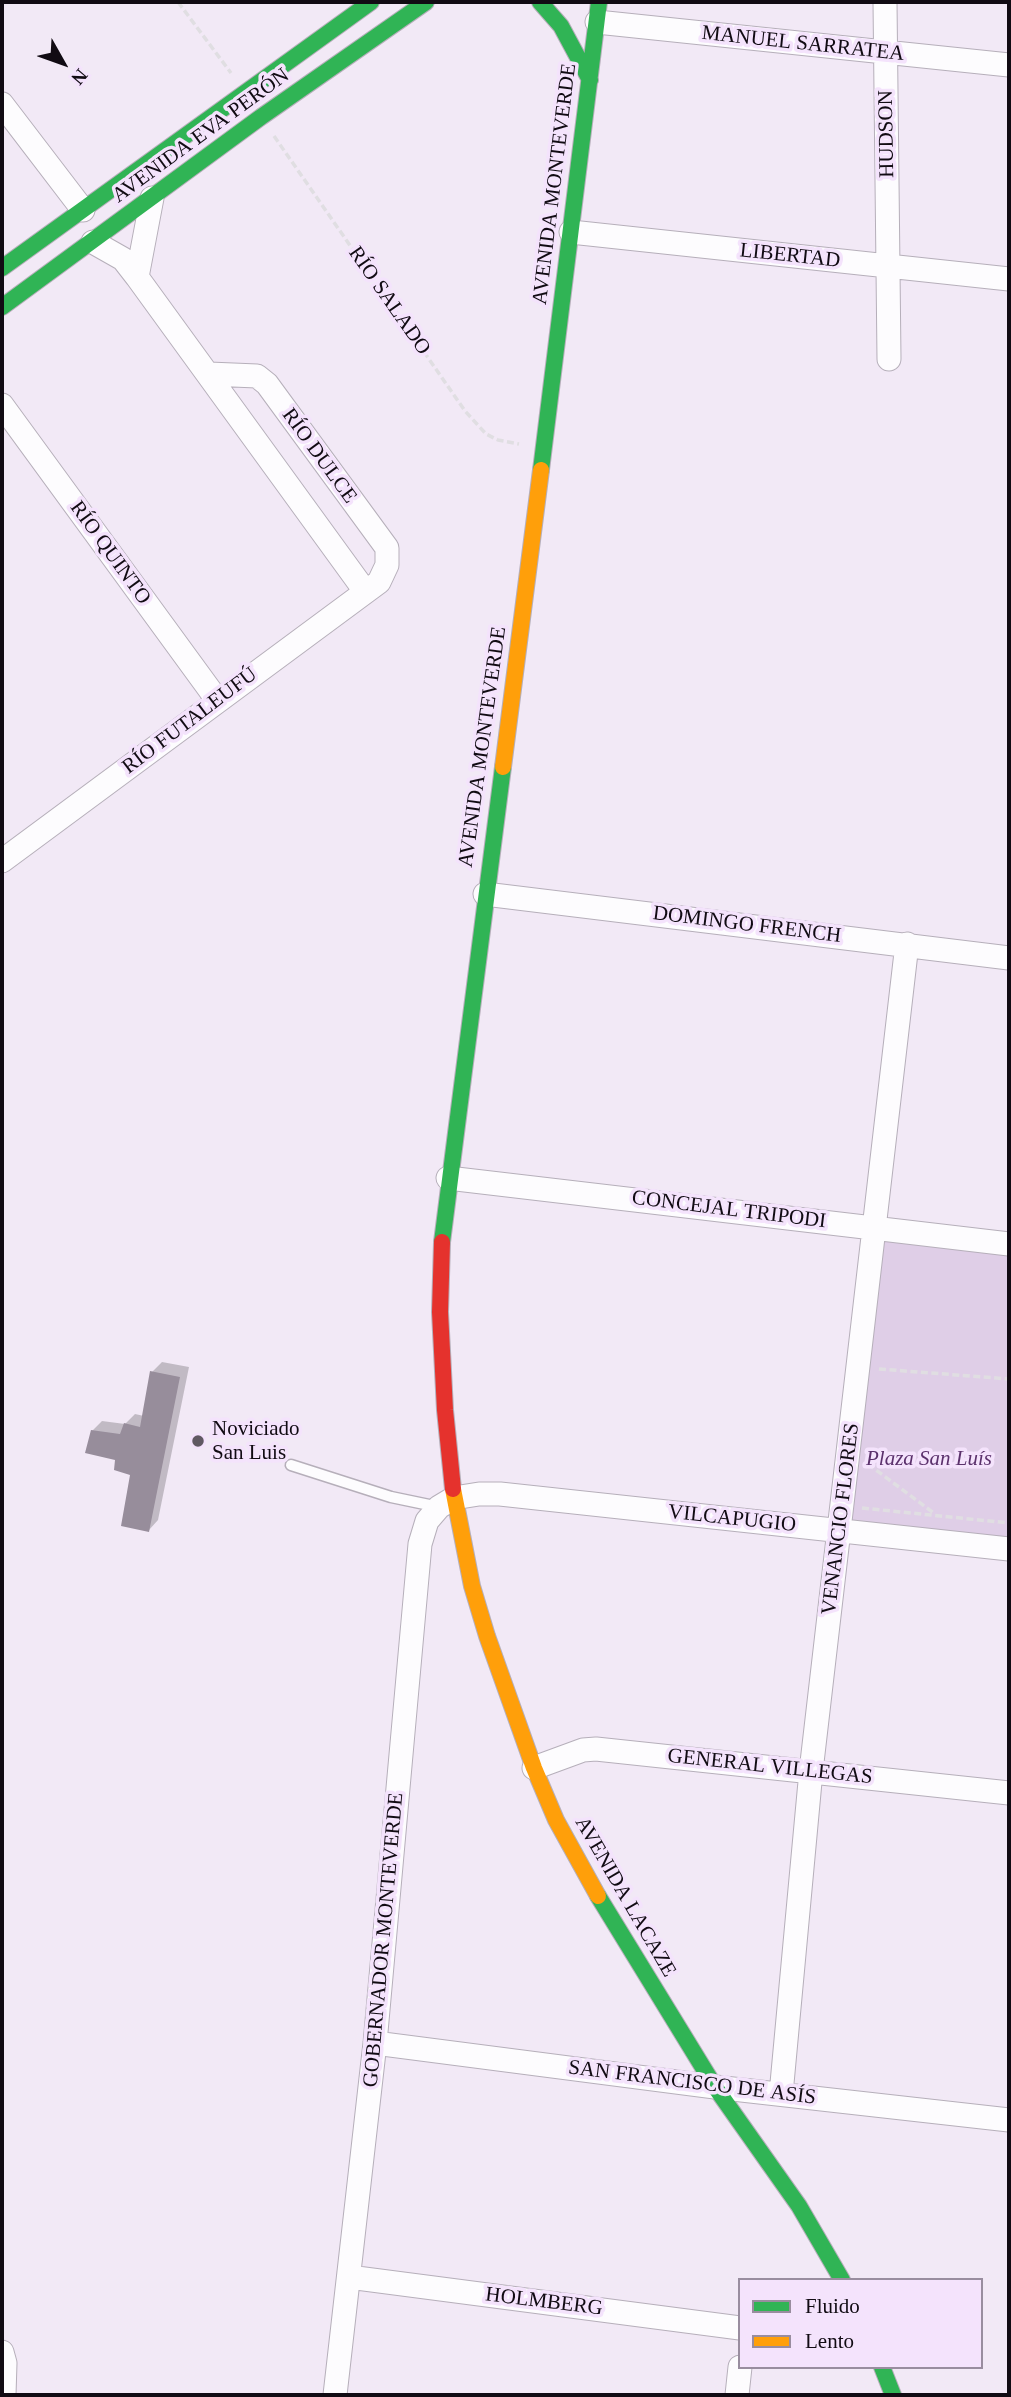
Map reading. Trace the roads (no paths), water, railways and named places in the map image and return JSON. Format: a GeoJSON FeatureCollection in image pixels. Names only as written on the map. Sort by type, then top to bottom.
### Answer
{"type":"FeatureCollection","features":[{"type":"Feature","properties":{"kind":"main road","name":"AVENIDA EVA PERÓN"},"geometry":{"type":"LineString","coordinates":[[6,265],[371,2]]}},
{"type":"Feature","properties":{"kind":"main road","name":"AVENIDA EVA PERÓN"},"geometry":{"type":"LineString","coordinates":[[2,307],[261,117],[426,2]]}},
{"type":"Feature","properties":{"kind":"main road"},"geometry":{"type":"LineString","coordinates":[[540,2],[561,26],[590,80]]}},
{"type":"Feature","properties":{"kind":"main road","name":"AVENIDA MONTEVERDE"},"geometry":{"type":"LineString","coordinates":[[447,1503],[440,1312],[442,1232],[598,12]]}},
{"type":"Feature","properties":{"kind":"main road"},"geometry":{"type":"LineString","coordinates":[[245,92],[261,117]]}},
{"type":"Feature","properties":{"kind":"main road"},"geometry":{"type":"LineString","coordinates":[[6,265],[29,287]]}},
{"type":"Feature","properties":{"kind":"main road","name":"AVENIDA LACAZE"},"geometry":{"type":"LineString","coordinates":[[447,1503],[487,1636],[534,1768],[556,1820],[590,1884],[715,2087],[799,2206],[841,2278]]}},
{"type":"Feature","properties":{"kind":"main road"},"geometry":{"type":"LineString","coordinates":[[883,2369],[893,2395]]}},
{"type":"Feature","properties":{"kind":"street","name":"HUDSON"},"geometry":{"type":"LineString","coordinates":[[885,2],[889,359]]}},
{"type":"Feature","properties":{"kind":"street","name":"MANUEL SARRATEA"},"geometry":{"type":"LineString","coordinates":[[598,12],[885,52],[1009,65]]}},
{"type":"Feature","properties":{"kind":"street"},"geometry":{"type":"LineString","coordinates":[[2,104],[83,210]]}},
{"type":"Feature","properties":{"kind":"street"},"geometry":{"type":"LineString","coordinates":[[137,277],[152,198]]}},
{"type":"Feature","properties":{"kind":"street","name":"LIBERTAD"},"geometry":{"type":"LineString","coordinates":[[570,232],[1009,279]]}},
{"type":"Feature","properties":{"kind":"street","name":"RÍO DULCE"},"geometry":{"type":"LineString","coordinates":[[93,242],[123,260],[137,277],[209,374],[372,586],[387,565],[387,548],[267,384],[257,376],[209,374]]}},
{"type":"Feature","properties":{"kind":"street","name":"RÍO QUINTO"},"geometry":{"type":"LineString","coordinates":[[2,405],[218,701]]}},
{"type":"Feature","properties":{"kind":"street","name":"RÍO FUTALEUFÚ"},"geometry":{"type":"LineString","coordinates":[[2,861],[372,586]]}},
{"type":"Feature","properties":{"kind":"street","name":"DOMINGO FRENCH"},"geometry":{"type":"LineString","coordinates":[[485,894],[1009,958]]}},
{"type":"Feature","properties":{"kind":"street","name":"VENANCIO FLORES"},"geometry":{"type":"LineString","coordinates":[[781,2094],[811,1771],[907,944]]}},
{"type":"Feature","properties":{"kind":"street","name":"CONCEJAL TRIPODI"},"geometry":{"type":"LineString","coordinates":[[448,1178],[1009,1244]]}},
{"type":"Feature","properties":{"kind":"street","name":"VILCAPUGIO"},"geometry":{"type":"LineString","coordinates":[[447,1503],[479,1494],[500,1494],[1009,1549]]}},
{"type":"Feature","properties":{"kind":"street","name":"GOBERNADOR MONTEVERDE"},"geometry":{"type":"LineString","coordinates":[[335,2395],[375,2043],[420,1544],[427,1521],[447,1503]]}},
{"type":"Feature","properties":{"kind":"street","name":"GENERAL VILLEGAS"},"geometry":{"type":"LineString","coordinates":[[534,1768],[583,1750],[596,1749],[1009,1793]]}},
{"type":"Feature","properties":{"kind":"street","name":"SAN FRANCISCO DE ASÍS"},"geometry":{"type":"LineString","coordinates":[[375,2043],[715,2087],[1009,2120]]}},
{"type":"Feature","properties":{"kind":"street","name":"HOLMBERG"},"geometry":{"type":"LineString","coordinates":[[349,2277],[738,2328]]}},
{"type":"Feature","properties":{"kind":"street"},"geometry":{"type":"LineString","coordinates":[[2,2352],[5,2363],[4,2395]]}},
{"type":"Feature","properties":{"kind":"street"},"geometry":{"type":"LineString","coordinates":[[737,2395],[740,2369]]}},
{"type":"Feature","properties":{"kind":"lane"},"geometry":{"type":"LineString","coordinates":[[291,1465],[391,1497],[447,1503]]}},
{"type":"Feature","properties":{"kind":"place","name":"Noviciado San Luis"},"geometry":{"type":"Point","coordinates":[198,1441]}},
{"type":"Feature","properties":{"kind":"park label","name":"Plaza San Luís"},"geometry":{"type":"Point","coordinates":[929,1459]}}]}
